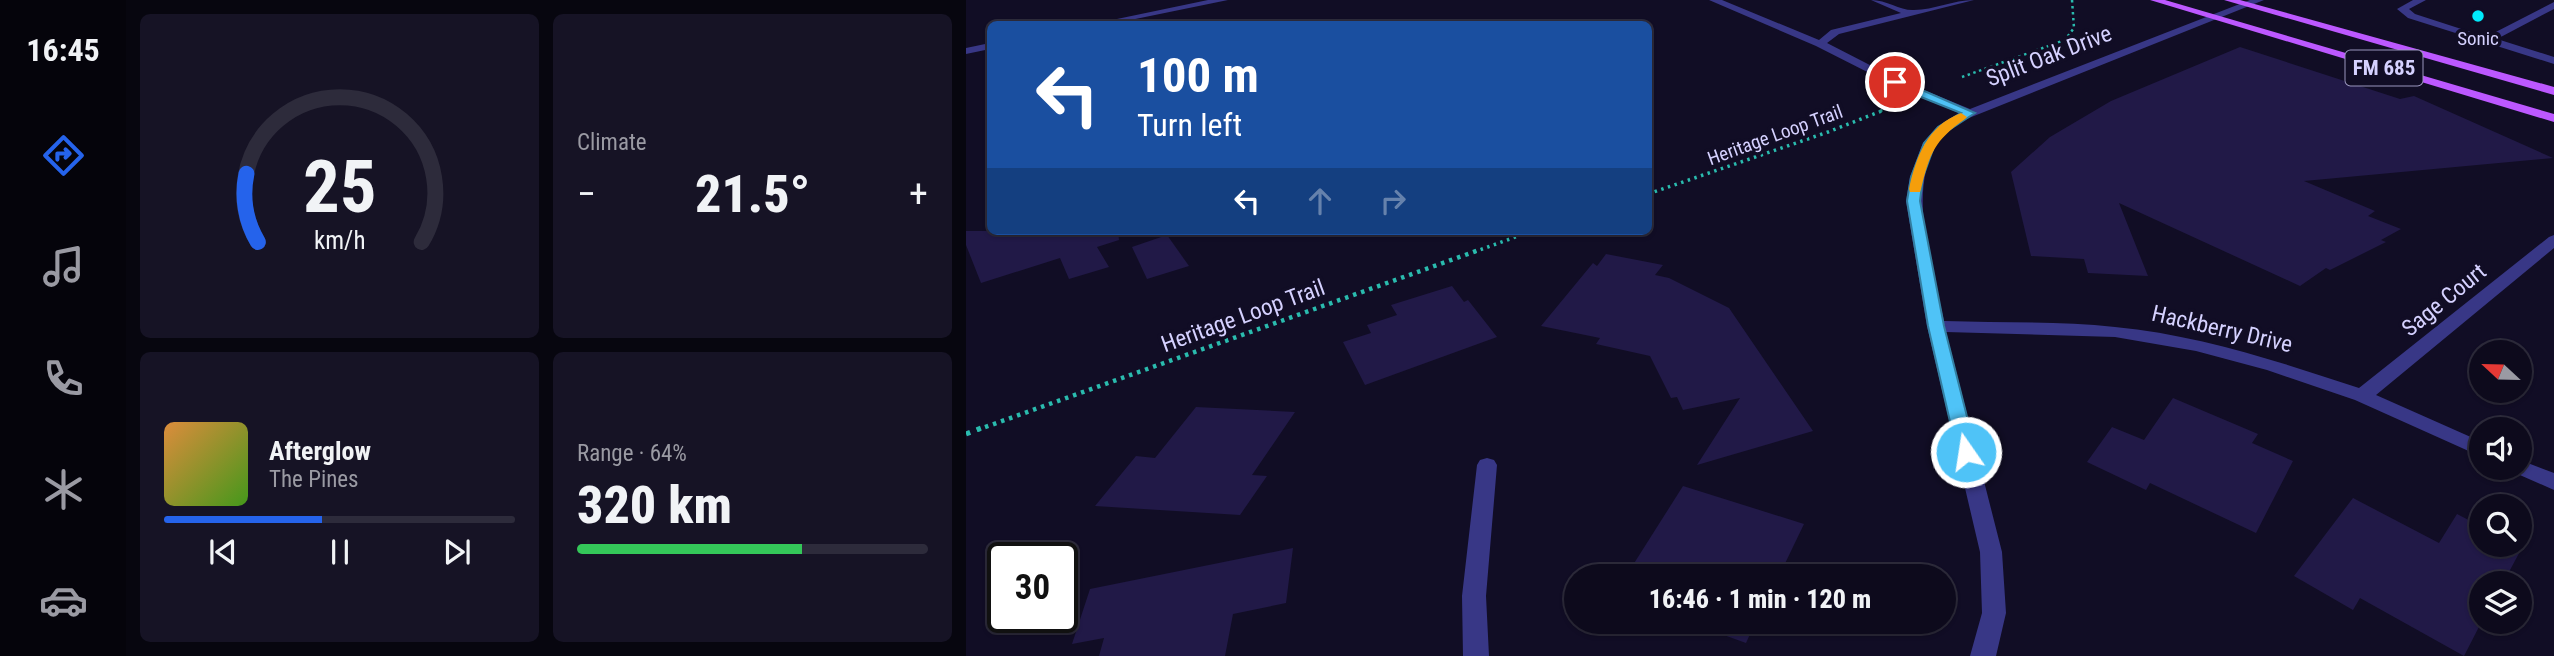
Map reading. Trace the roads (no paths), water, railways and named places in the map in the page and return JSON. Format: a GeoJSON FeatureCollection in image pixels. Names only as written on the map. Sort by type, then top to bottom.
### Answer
{"type":"FeatureCollection","features":[{"type":"Feature","properties":{"kind":"main road","name":"FM 685"},"geometry":{"type":"LineString","coordinates":[[2155,0],[2554,118]]}},
{"type":"Feature","properties":{"kind":"main road","name":"FM 685"},"geometry":{"type":"LineString","coordinates":[[2229,0],[2552,88]]}},
{"type":"Feature","properties":{"kind":"street"},"geometry":{"type":"LineString","coordinates":[[1114,21],[1223,0]]}},
{"type":"Feature","properties":{"kind":"street"},"geometry":{"type":"LineString","coordinates":[[1714,0],[1820,44],[1970,113]]}},
{"type":"Feature","properties":{"kind":"street"},"geometry":{"type":"LineString","coordinates":[[1876,0],[1911,14]]}},
{"type":"Feature","properties":{"kind":"street"},"geometry":{"type":"LineString","coordinates":[[1820,44],[1835,32],[1969,0]]}},
{"type":"Feature","properties":{"kind":"street","name":"Split Oak Drive"},"geometry":{"type":"LineString","coordinates":[[1983,656],[1994,613],[1991,552],[1936,326],[1913,201],[1917,177],[1930,143],[1942,130],[1970,113],[2259,0]]}},
{"type":"Feature","properties":{"kind":"street"},"geometry":{"type":"LineString","coordinates":[[2421,0],[2402,9],[2408,16],[2422,22],[2490,39],[2554,61]]}},
{"type":"Feature","properties":{"kind":"street"},"geometry":{"type":"LineString","coordinates":[[2490,39],[2554,5]]}},
{"type":"Feature","properties":{"kind":"street"},"geometry":{"type":"LineString","coordinates":[[966,51],[987,47]]}},
{"type":"Feature","properties":{"kind":"street","name":"Sage Court"},"geometry":{"type":"LineString","coordinates":[[2362,396],[2554,240]]}},
{"type":"Feature","properties":{"kind":"street","name":"Hackberry Drive"},"geometry":{"type":"LineString","coordinates":[[1936,326],[2115,332],[2197,346],[2274,366],[2362,396],[2469,444]]}},
{"type":"Feature","properties":{"kind":"street"},"geometry":{"type":"LineString","coordinates":[[1476,656],[1474,596],[1487,465]]}},
{"type":"Feature","properties":{"kind":"street"},"geometry":{"type":"LineString","coordinates":[[2532,472],[2554,482]]}},
{"type":"Feature","properties":{"kind":"place","name":"Sonic"},"geometry":{"type":"Point","coordinates":[2478,16]}}]}
